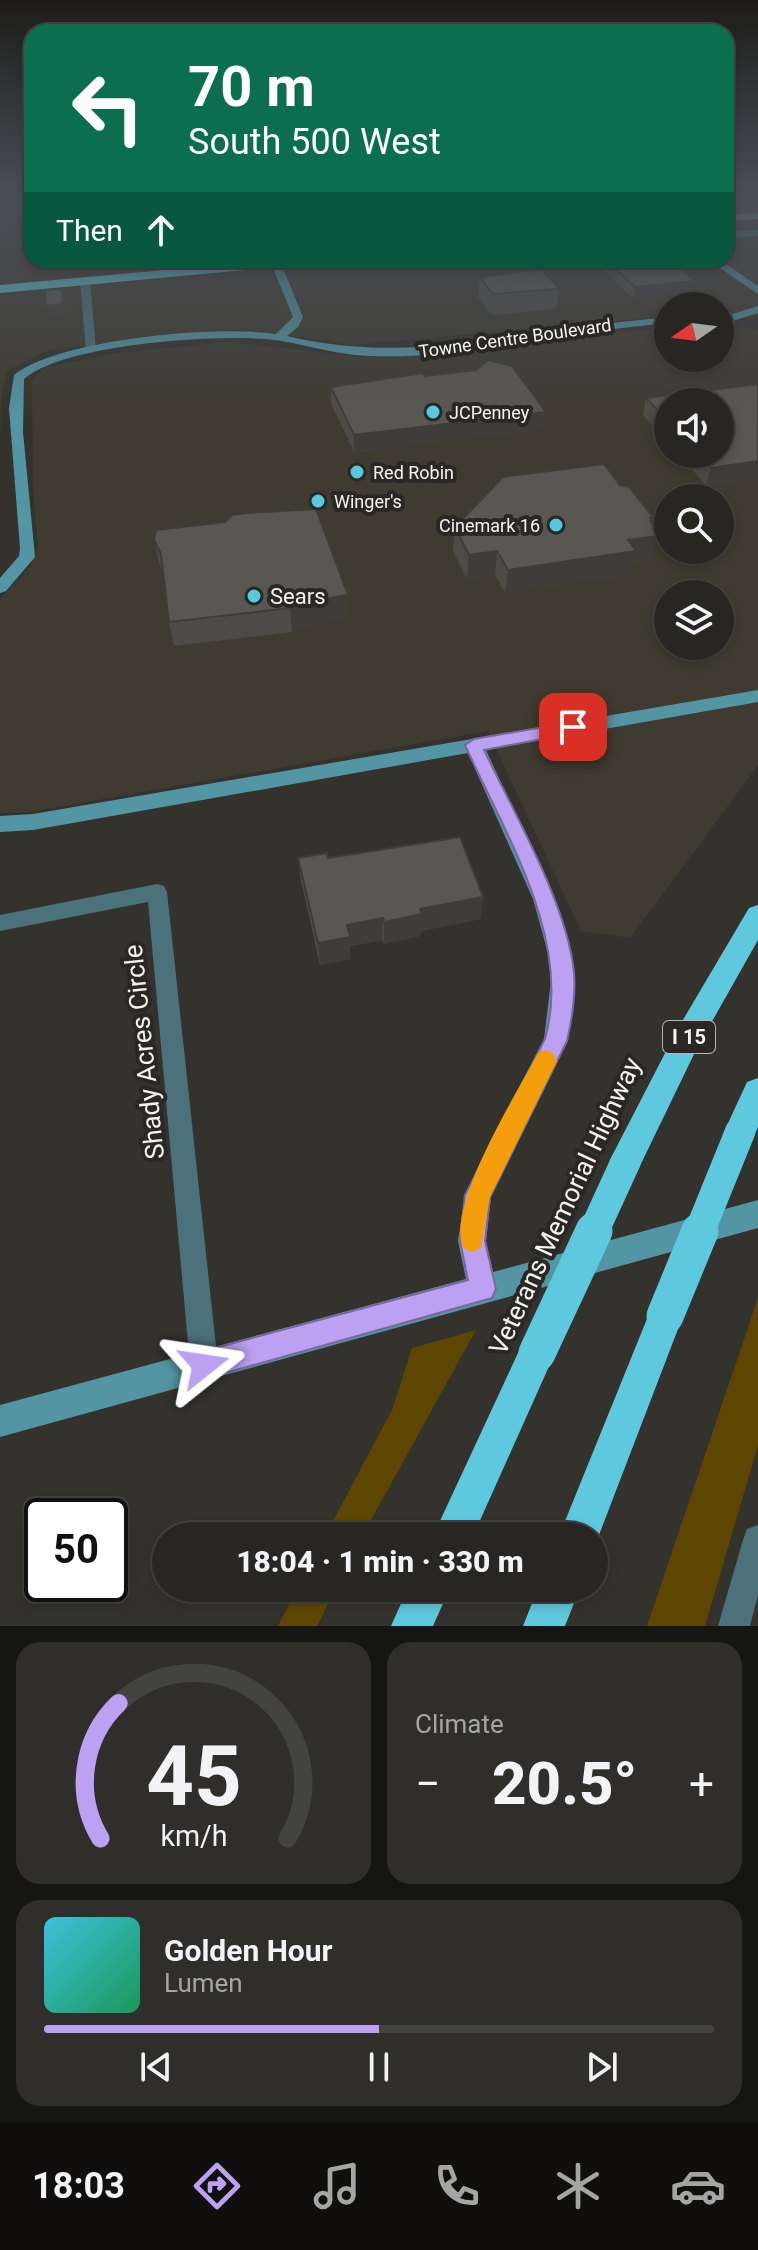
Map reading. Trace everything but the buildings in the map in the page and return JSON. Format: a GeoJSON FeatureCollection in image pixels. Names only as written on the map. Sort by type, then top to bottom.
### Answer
{"type":"FeatureCollection","features":[{"type":"Feature","properties":{"kind":"highway"},"geometry":{"type":"LineString","coordinates":[[0,289],[199,271]]}},
{"type":"Feature","properties":{"kind":"highway","name":"Veterans Memorial Highway"},"geometry":{"type":"LineString","coordinates":[[459,1522],[626,1161],[687,1039],[758,916]]}},
{"type":"Feature","properties":{"kind":"highway"},"geometry":{"type":"LineString","coordinates":[[584,1522],[665,1316],[758,1092]]}},
{"type":"Feature","properties":{"kind":"highway"},"geometry":{"type":"LineString","coordinates":[[412,1626],[423,1602]]}},
{"type":"Feature","properties":{"kind":"highway"},"geometry":{"type":"LineString","coordinates":[[544,1626],[553,1602]]}},
{"type":"Feature","properties":{"kind":"street"},"geometry":{"type":"LineString","coordinates":[[272,271],[283,308],[278,338]]}},
{"type":"Feature","properties":{"kind":"street"},"geometry":{"type":"LineString","coordinates":[[274,271],[297,307],[298,317],[294,325],[278,338]]}},
{"type":"Feature","properties":{"kind":"street"},"geometry":{"type":"LineString","coordinates":[[729,271],[758,291]]}},
{"type":"Feature","properties":{"kind":"street"},"geometry":{"type":"LineString","coordinates":[[85,282],[91,350]]}},
{"type":"Feature","properties":{"kind":"street"},"geometry":{"type":"LineString","coordinates":[[734,317],[758,309]]}},
{"type":"Feature","properties":{"kind":"street","name":"Towne Centre Boulevard"},"geometry":{"type":"LineString","coordinates":[[0,588],[27,557],[28,548],[16,387],[20,374],[51,357],[229,336],[278,338],[331,349],[382,354],[436,351],[525,340],[537,334],[654,321]]}},
{"type":"Feature","properties":{"kind":"street"},"geometry":{"type":"LineString","coordinates":[[734,322],[758,323]]}},
{"type":"Feature","properties":{"kind":"street"},"geometry":{"type":"LineString","coordinates":[[2,460],[19,458]]}},
{"type":"Feature","properties":{"kind":"street"},"geometry":{"type":"LineString","coordinates":[[0,824],[33,822],[758,696]]}},
{"type":"Feature","properties":{"kind":"street"},"geometry":{"type":"LineString","coordinates":[[474,745],[542,895],[563,959],[562,1018],[556,1041],[478,1195],[472,1241],[483,1289]]}},
{"type":"Feature","properties":{"kind":"street","name":"Shady Acres Circle"},"geometry":{"type":"LineString","coordinates":[[0,923],[157,892],[204,1365]]}},
{"type":"Feature","properties":{"kind":"street"},"geometry":{"type":"LineString","coordinates":[[0,1421],[758,1214]]}},
{"type":"Feature","properties":{"kind":"street"},"geometry":{"type":"LineString","coordinates":[[734,1626],[758,1540]]}},
{"type":"Feature","properties":{"kind":"shaded area"},"geometry":{"type":"Polygon","coordinates":[[[0,271],[758,271],[758,317],[734,316],[734,292],[654,292],[654,317],[353,345],[260,331],[232,330],[63,348],[45,352],[7,371],[1,400],[0,449],[0,271]]]}},
{"type":"Feature","properties":{"kind":"shaded area"},"geometry":{"type":"Polygon","coordinates":[[[734,328],[758,329],[758,765],[630,938],[581,931],[488,731],[30,812],[0,813],[0,599],[30,567],[38,547],[33,490],[32,381],[43,368],[117,353],[229,342],[363,357],[455,351],[654,329],[654,372],[734,372],[734,328]]]}},
{"type":"Feature","properties":{"kind":"shaded area"},"geometry":{"type":"Polygon","coordinates":[[[758,1298],[758,1445],[705,1626],[647,1626],[758,1298]]]}},
{"type":"Feature","properties":{"kind":"shaded area"},"geometry":{"type":"Polygon","coordinates":[[[476,1330],[370,1522],[332,1522],[392,1410],[412,1348],[476,1330]]]}},
{"type":"Feature","properties":{"kind":"shaded area"},"geometry":{"type":"Polygon","coordinates":[[[291,1602],[329,1602],[317,1626],[278,1626],[291,1602]]]}},
{"type":"Feature","properties":{"kind":"slow traffic"},"geometry":{"type":"LineString","coordinates":[[472,1239],[478,1195],[546,1061]]}},
{"type":"Feature","properties":{"kind":"place","name":"JCPenney"},"geometry":{"type":"Point","coordinates":[433,412]}},
{"type":"Feature","properties":{"kind":"place","name":"Red Robin"},"geometry":{"type":"Point","coordinates":[357,472]}},
{"type":"Feature","properties":{"kind":"place","name":"Winger's"},"geometry":{"type":"Point","coordinates":[318,501]}},
{"type":"Feature","properties":{"kind":"place","name":"Cinemark 16"},"geometry":{"type":"Point","coordinates":[556,525]}},
{"type":"Feature","properties":{"kind":"place","name":"Sears"},"geometry":{"type":"Point","coordinates":[254,596]}},
{"type":"Feature","properties":{"kind":"route"},"geometry":{"type":"LineString","coordinates":[[204,1365],[483,1289],[472,1241],[478,1195],[556,1041],[562,1018],[564,975],[559,941],[542,895],[474,745],[573,727]]}}]}
